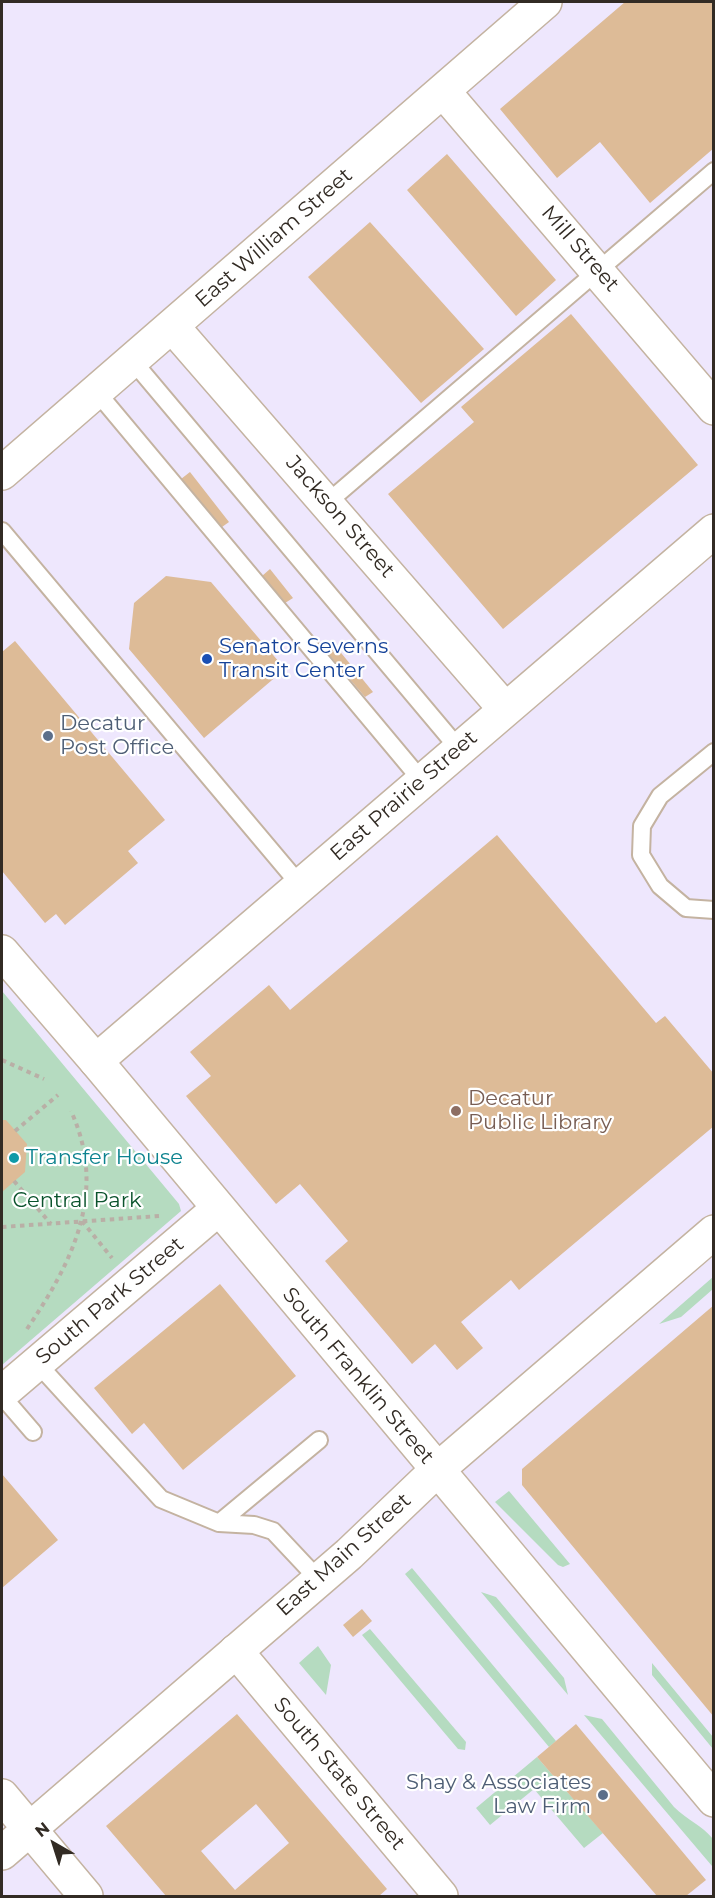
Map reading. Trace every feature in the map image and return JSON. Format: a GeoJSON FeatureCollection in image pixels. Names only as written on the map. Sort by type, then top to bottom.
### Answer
{"type":"FeatureCollection","features":[{"type":"Feature","properties":{"kind":"street","name":"East William Street"},"geometry":{"type":"LineString","coordinates":[[2,473],[545,2]]}},
{"type":"Feature","properties":{"kind":"street","name":"Mill Street"},"geometry":{"type":"LineString","coordinates":[[443,91],[714,408]]}},
{"type":"Feature","properties":{"kind":"street","name":"Jackson Street"},"geometry":{"type":"LineString","coordinates":[[172,326],[328,502],[505,709]]}},
{"type":"Feature","properties":{"kind":"street","name":"East Prairie Street"},"geometry":{"type":"LineString","coordinates":[[96,1061],[714,531]]}},
{"type":"Feature","properties":{"kind":"street","name":"South Franklin Street"},"geometry":{"type":"LineString","coordinates":[[2,952],[96,1061],[714,1800]]}},
{"type":"Feature","properties":{"kind":"street","name":"South Park Street"},"geometry":{"type":"LineString","coordinates":[[2,1394],[218,1209]]}},
{"type":"Feature","properties":{"kind":"street","name":"East Main Street"},"geometry":{"type":"LineString","coordinates":[[2,1852],[319,1580],[437,1470],[714,1232]]}},
{"type":"Feature","properties":{"kind":"street","name":"South State Street"},"geometry":{"type":"LineString","coordinates":[[236,1651],[441,1896]]}},
{"type":"Feature","properties":{"kind":"street"},"geometry":{"type":"LineString","coordinates":[[2,1796],[86,1896]]}},
{"type":"Feature","properties":{"kind":"lane"},"geometry":{"type":"LineString","coordinates":[[328,502],[714,171]]}},
{"type":"Feature","properties":{"kind":"lane"},"geometry":{"type":"LineString","coordinates":[[132,360],[459,749]]}},
{"type":"Feature","properties":{"kind":"lane"},"geometry":{"type":"LineString","coordinates":[[96,391],[422,781]]}},
{"type":"Feature","properties":{"kind":"lane"},"geometry":{"type":"LineString","coordinates":[[2,531],[300,885]]}},
{"type":"Feature","properties":{"kind":"lane"},"geometry":{"type":"LineString","coordinates":[[714,752],[660,796],[642,826],[641,855],[660,886],[686,908],[714,910]]}},
{"type":"Feature","properties":{"kind":"lane"},"geometry":{"type":"LineString","coordinates":[[37,1363],[161,1499],[219,1523],[254,1525],[273,1531],[319,1580]]}},
{"type":"Feature","properties":{"kind":"lane"},"geometry":{"type":"LineString","coordinates":[[2,1394],[33,1432]]}},
{"type":"Feature","properties":{"kind":"lane"},"geometry":{"type":"LineString","coordinates":[[219,1523],[320,1440]]}},
{"type":"Feature","properties":{"kind":"path"},"geometry":{"type":"LineString","coordinates":[[2,1060],[44,1079]]}},
{"type":"Feature","properties":{"kind":"path"},"geometry":{"type":"LineString","coordinates":[[15,1131],[58,1095]]}},
{"type":"Feature","properties":{"kind":"path"},"geometry":{"type":"LineString","coordinates":[[25,1332],[59,1278],[72,1252],[86,1200],[87,1159],[71,1111]]}},
{"type":"Feature","properties":{"kind":"path"},"geometry":{"type":"LineString","coordinates":[[14,1181],[51,1224]]}},
{"type":"Feature","properties":{"kind":"path"},"geometry":{"type":"LineString","coordinates":[[2,1227],[159,1216]]}},
{"type":"Feature","properties":{"kind":"path"},"geometry":{"type":"LineString","coordinates":[[81,1221],[112,1258]]}},
{"type":"Feature","properties":{"kind":"shaded area"},"geometry":{"type":"Polygon","coordinates":[[[2,2],[713,2],[713,1896],[2,1896],[2,2]]]}},
{"type":"Feature","properties":{"kind":"green space","name":"Central Park"},"geometry":{"type":"Polygon","coordinates":[[[2,991],[179,1204],[181,1211],[2,1365],[2,991]]]}},
{"type":"Feature","properties":{"kind":"green space"},"geometry":{"type":"Polygon","coordinates":[[[713,1277],[713,1289],[681,1317],[659,1324],[713,1277]]]}},
{"type":"Feature","properties":{"kind":"green space"},"geometry":{"type":"Polygon","coordinates":[[[509,1491],[570,1564],[563,1567],[558,1565],[495,1502],[509,1491]]]}},
{"type":"Feature","properties":{"kind":"green space"},"geometry":{"type":"Polygon","coordinates":[[[412,1568],[556,1741],[549,1747],[405,1574],[412,1568]]]}},
{"type":"Feature","properties":{"kind":"green space"},"geometry":{"type":"Polygon","coordinates":[[[481,1592],[496,1597],[564,1678],[568,1695],[481,1592]]]}},
{"type":"Feature","properties":{"kind":"green space"},"geometry":{"type":"Polygon","coordinates":[[[370,1629],[466,1742],[465,1750],[458,1749],[362,1635],[370,1629]]]}},
{"type":"Feature","properties":{"kind":"green space"},"geometry":{"type":"Polygon","coordinates":[[[318,1646],[331,1665],[326,1695],[299,1663],[318,1646]]]}},
{"type":"Feature","properties":{"kind":"green space"},"geometry":{"type":"Polygon","coordinates":[[[652,1663],[713,1737],[713,1749],[652,1675],[652,1663]]]}},
{"type":"Feature","properties":{"kind":"green space"},"geometry":{"type":"Polygon","coordinates":[[[584,1715],[602,1719],[674,1807],[713,1839],[712,1866],[584,1715]]]}},
{"type":"Feature","properties":{"kind":"green space"},"geometry":{"type":"Polygon","coordinates":[[[537,1757],[603,1833],[584,1848],[534,1789],[490,1825],[476,1808],[537,1757]]]}},
{"type":"Feature","properties":{"kind":"building"},"geometry":{"type":"Polygon","coordinates":[[[625,2],[714,2],[714,148],[650,203],[600,142],[557,178],[500,109],[625,2]]]}},
{"type":"Feature","properties":{"kind":"building"},"geometry":{"type":"Polygon","coordinates":[[[447,154],[556,280],[516,316],[407,190],[447,154]]]}},
{"type":"Feature","properties":{"kind":"building"},"geometry":{"type":"Polygon","coordinates":[[[370,222],[484,349],[421,403],[308,277],[370,222]]]}},
{"type":"Feature","properties":{"kind":"building"},"geometry":{"type":"Polygon","coordinates":[[[571,314],[698,465],[503,629],[388,494],[474,422],[461,407],[571,314]]]}},
{"type":"Feature","properties":{"kind":"building"},"geometry":{"type":"Polygon","coordinates":[[[190,472],[229,522],[222,527],[181,479],[190,472]]]}},
{"type":"Feature","properties":{"kind":"building"},"geometry":{"type":"Polygon","coordinates":[[[270,569],[293,598],[285,603],[262,576],[270,569]]]}},
{"type":"Feature","properties":{"kind":"building","name":"Senator Severns Transit Center"},"geometry":{"type":"Polygon","coordinates":[[[166,576],[211,582],[285,669],[204,738],[129,649],[134,603],[166,576]]]}},
{"type":"Feature","properties":{"kind":"building","name":"Decatur Post Office"},"geometry":{"type":"Polygon","coordinates":[[[15,641],[165,820],[128,851],[138,863],[65,925],[56,914],[45,923],[2,871],[2,652],[15,641]]]}},
{"type":"Feature","properties":{"kind":"building"},"geometry":{"type":"Polygon","coordinates":[[[333,643],[373,692],[365,697],[325,650],[333,643]]]}},
{"type":"Feature","properties":{"kind":"building","name":"Decatur Public Library"},"geometry":{"type":"Polygon","coordinates":[[[497,835],[656,1023],[665,1016],[714,1074],[714,1126],[519,1290],[511,1280],[461,1322],[483,1348],[457,1370],[435,1344],[412,1364],[325,1261],[348,1241],[300,1184],[276,1204],[186,1096],[211,1076],[190,1052],[269,985],[290,1010],[497,835]]]}},
{"type":"Feature","properties":{"kind":"building","name":"Transfer House"},"geometry":{"type":"Polygon","coordinates":[[[2,1120],[6,1120],[27,1144],[25,1172],[2,1192],[2,1120]]]}},
{"type":"Feature","properties":{"kind":"building"},"geometry":{"type":"Polygon","coordinates":[[[220,1284],[296,1376],[183,1470],[144,1423],[132,1434],[94,1388],[220,1284]]]}},
{"type":"Feature","properties":{"kind":"building"},"geometry":{"type":"Polygon","coordinates":[[[714,1305],[714,1717],[522,1485],[522,1469],[714,1305]]]}},
{"type":"Feature","properties":{"kind":"building"},"geometry":{"type":"Polygon","coordinates":[[[2,1474],[58,1540],[2,1588],[2,1474]]]}},
{"type":"Feature","properties":{"kind":"building"},"geometry":{"type":"Polygon","coordinates":[[[362,1609],[372,1621],[353,1637],[343,1625],[362,1609]]]}},
{"type":"Feature","properties":{"kind":"building"},"geometry":{"type":"Polygon","coordinates":[[[237,1714],[387,1889],[379,1896],[166,1896],[106,1826],[237,1714]],[[256,1804],[201,1851],[235,1890],[289,1843],[256,1804]]]}},
{"type":"Feature","properties":{"kind":"building","name":"Shay & Associates Law Firm"},"geometry":{"type":"Polygon","coordinates":[[[576,1724],[706,1880],[686,1896],[657,1896],[537,1757],[576,1724]]]}},
{"type":"Feature","properties":{"kind":"place","name":"Senator Severns Transit Center"},"geometry":{"type":"Point","coordinates":[207,659]}},
{"type":"Feature","properties":{"kind":"place","name":"Decatur Post Office"},"geometry":{"type":"Point","coordinates":[48,736]}},
{"type":"Feature","properties":{"kind":"place","name":"Decatur Public Library"},"geometry":{"type":"Point","coordinates":[456,1111]}},
{"type":"Feature","properties":{"kind":"place","name":"Transfer House"},"geometry":{"type":"Point","coordinates":[14,1158]}},
{"type":"Feature","properties":{"kind":"place","name":"Shay & Associates Law Firm"},"geometry":{"type":"Point","coordinates":[603,1795]}}]}
